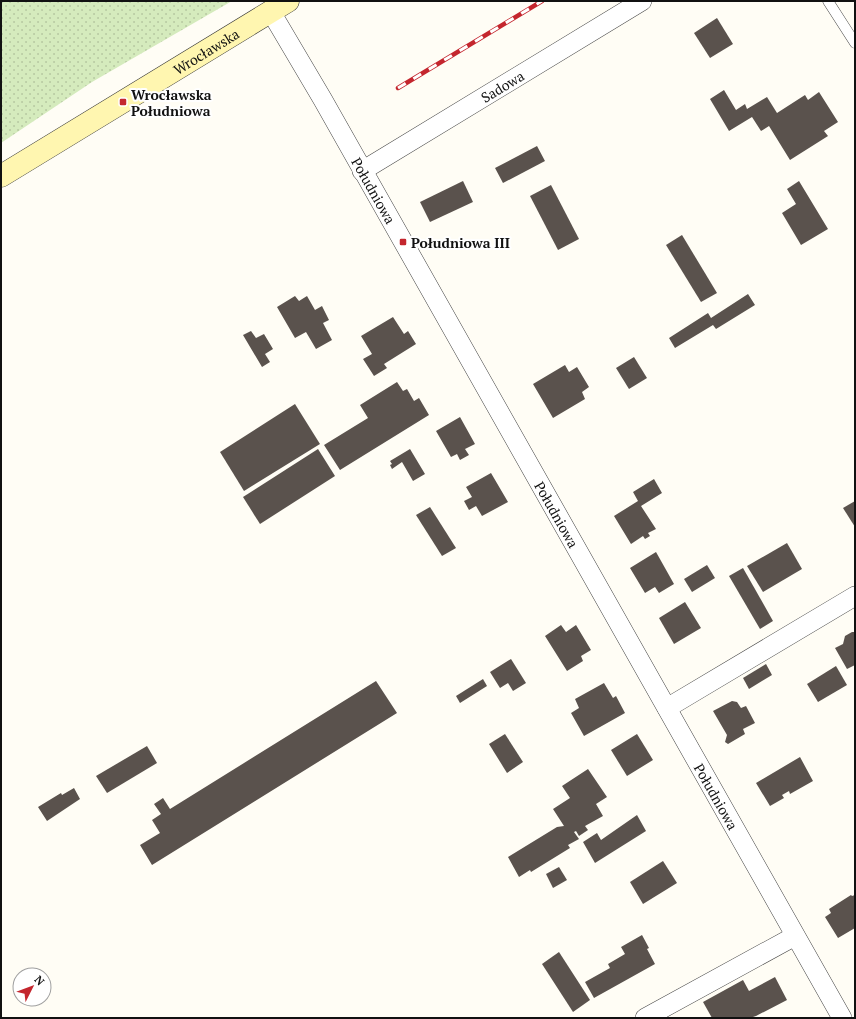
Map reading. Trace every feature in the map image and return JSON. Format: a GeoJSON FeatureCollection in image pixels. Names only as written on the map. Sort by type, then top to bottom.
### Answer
{"type":"FeatureCollection","features":[{"type":"Feature","properties":{"kind":"main road","name":"Wrocławska"},"geometry":{"type":"LineString","coordinates":[[1,176],[233,35],[279,12]]}},
{"type":"Feature","properties":{"kind":"street","name":"Sadowa"},"geometry":{"type":"LineString","coordinates":[[362,171],[642,1]]}},
{"type":"Feature","properties":{"kind":"street","name":"Południowa"},"geometry":{"type":"LineString","coordinates":[[279,12],[323,100],[362,171],[668,708],[842,1018]]}},
{"type":"Feature","properties":{"kind":"street"},"geometry":{"type":"LineString","coordinates":[[668,708],[855,596]]}},
{"type":"Feature","properties":{"kind":"street"},"geometry":{"type":"LineString","coordinates":[[645,1018],[795,936]]}},
{"type":"Feature","properties":{"kind":"lane"},"geometry":{"type":"LineString","coordinates":[[828,1],[855,43]]}},
{"type":"Feature","properties":{"kind":"green space"},"geometry":{"type":"Polygon","coordinates":[[[1,1],[232,1],[92,82],[1,143],[1,1]]]}},
{"type":"Feature","properties":{"kind":"building"},"geometry":{"type":"Polygon","coordinates":[[[717,18],[733,44],[710,58],[694,33],[717,18]]]}},
{"type":"Feature","properties":{"kind":"building"},"geometry":{"type":"Polygon","coordinates":[[[724,90],[736,110],[745,104],[747,109],[767,97],[777,113],[805,95],[808,100],[819,92],[838,122],[824,131],[828,136],[790,160],[769,126],[761,131],[752,117],[729,131],[710,99],[724,90]]]}},
{"type":"Feature","properties":{"kind":"building"},"geometry":{"type":"Polygon","coordinates":[[[537,146],[545,161],[503,183],[495,168],[537,146]]]}},
{"type":"Feature","properties":{"kind":"building"},"geometry":{"type":"Polygon","coordinates":[[[463,181],[473,202],[430,222],[420,202],[463,181]]]}},
{"type":"Feature","properties":{"kind":"building"},"geometry":{"type":"Polygon","coordinates":[[[799,181],[828,229],[801,245],[782,213],[796,204],[787,189],[799,181]]]}},
{"type":"Feature","properties":{"kind":"building"},"geometry":{"type":"Polygon","coordinates":[[[551,185],[579,239],[558,250],[530,196],[551,185]]]}},
{"type":"Feature","properties":{"kind":"building"},"geometry":{"type":"Polygon","coordinates":[[[682,235],[717,293],[701,302],[666,245],[682,235]]]}},
{"type":"Feature","properties":{"kind":"building"},"geometry":{"type":"Polygon","coordinates":[[[748,294],[755,305],[716,329],[713,325],[675,348],[669,338],[708,313],[711,318],[748,294]]]}},
{"type":"Feature","properties":{"kind":"building"},"geometry":{"type":"Polygon","coordinates":[[[295,296],[299,301],[307,296],[315,310],[322,306],[329,320],[323,323],[332,340],[316,349],[306,332],[295,338],[277,307],[295,296]]]}},
{"type":"Feature","properties":{"kind":"building"},"geometry":{"type":"Polygon","coordinates":[[[393,317],[404,334],[408,331],[416,344],[384,364],[387,368],[374,376],[363,359],[372,354],[361,336],[393,317]]]}},
{"type":"Feature","properties":{"kind":"building"},"geometry":{"type":"Polygon","coordinates":[[[251,331],[256,338],[264,334],[273,349],[265,354],[270,362],[262,367],[243,335],[251,331]]]}},
{"type":"Feature","properties":{"kind":"building"},"geometry":{"type":"Polygon","coordinates":[[[634,357],[647,378],[629,389],[616,368],[634,357]]]}},
{"type":"Feature","properties":{"kind":"building"},"geometry":{"type":"Polygon","coordinates":[[[565,365],[569,372],[577,367],[589,387],[582,392],[585,399],[553,418],[533,384],[565,365]]]}},
{"type":"Feature","properties":{"kind":"building"},"geometry":{"type":"Polygon","coordinates":[[[397,382],[403,391],[407,389],[414,401],[419,398],[429,415],[340,470],[324,445],[368,418],[360,405],[397,382]]]}},
{"type":"Feature","properties":{"kind":"building"},"geometry":{"type":"Polygon","coordinates":[[[295,404],[320,444],[244,491],[220,452],[295,404]]]}},
{"type":"Feature","properties":{"kind":"building"},"geometry":{"type":"Polygon","coordinates":[[[460,417],[475,444],[465,449],[469,455],[460,460],[457,454],[451,457],[436,431],[460,417]]]}},
{"type":"Feature","properties":{"kind":"building"},"geometry":{"type":"Polygon","coordinates":[[[318,449],[335,476],[260,524],[243,497],[318,449]]]}},
{"type":"Feature","properties":{"kind":"building"},"geometry":{"type":"Polygon","coordinates":[[[410,449],[425,474],[413,481],[402,462],[392,469],[390,465],[392,464],[390,461],[410,449]]]}},
{"type":"Feature","properties":{"kind":"building"},"geometry":{"type":"Polygon","coordinates":[[[491,473],[508,502],[482,516],[476,506],[469,510],[464,501],[472,497],[466,487],[491,473]]]}},
{"type":"Feature","properties":{"kind":"building"},"geometry":{"type":"Polygon","coordinates":[[[654,479],[662,493],[641,506],[656,529],[648,533],[650,536],[645,539],[643,536],[631,544],[614,516],[638,501],[633,492],[654,479]]]}},
{"type":"Feature","properties":{"kind":"building"},"geometry":{"type":"Polygon","coordinates":[[[855,501],[855,527],[843,508],[855,501]]]}},
{"type":"Feature","properties":{"kind":"building"},"geometry":{"type":"Polygon","coordinates":[[[430,507],[456,548],[442,556],[416,515],[430,507]]]}},
{"type":"Feature","properties":{"kind":"building"},"geometry":{"type":"Polygon","coordinates":[[[787,543],[802,569],[763,592],[747,566],[787,543]]]}},
{"type":"Feature","properties":{"kind":"building"},"geometry":{"type":"Polygon","coordinates":[[[656,552],[674,584],[659,593],[655,587],[645,593],[630,568],[656,552]]]}},
{"type":"Feature","properties":{"kind":"building"},"geometry":{"type":"Polygon","coordinates":[[[707,565],[715,578],[692,592],[684,579],[707,565]]]}},
{"type":"Feature","properties":{"kind":"building"},"geometry":{"type":"Polygon","coordinates":[[[743,568],[773,621],[760,629],[729,576],[743,568]]]}},
{"type":"Feature","properties":{"kind":"building"},"geometry":{"type":"Polygon","coordinates":[[[685,602],[701,628],[674,644],[659,618],[685,602]]]}},
{"type":"Feature","properties":{"kind":"building"},"geometry":{"type":"Polygon","coordinates":[[[561,625],[566,632],[576,625],[591,650],[581,656],[583,661],[567,671],[545,636],[561,625]]]}},
{"type":"Feature","properties":{"kind":"building"},"geometry":{"type":"Polygon","coordinates":[[[855,632],[855,665],[847,669],[835,648],[843,644],[845,636],[855,632]]]}},
{"type":"Feature","properties":{"kind":"building"},"geometry":{"type":"Polygon","coordinates":[[[511,659],[526,683],[513,691],[508,683],[500,688],[490,672],[511,659]]]}},
{"type":"Feature","properties":{"kind":"building"},"geometry":{"type":"Polygon","coordinates":[[[766,664],[772,675],[749,689],[743,678],[766,664]]]}},
{"type":"Feature","properties":{"kind":"building"},"geometry":{"type":"Polygon","coordinates":[[[836,666],[847,685],[818,702],[807,684],[836,666]]]}},
{"type":"Feature","properties":{"kind":"building"},"geometry":{"type":"Polygon","coordinates":[[[483,679],[487,686],[460,703],[456,696],[483,679]]]}},
{"type":"Feature","properties":{"kind":"building"},"geometry":{"type":"Polygon","coordinates":[[[376,681],[397,713],[152,865],[140,845],[160,833],[152,820],[161,814],[154,804],[163,798],[170,809],[376,681]]]}},
{"type":"Feature","properties":{"kind":"building"},"geometry":{"type":"Polygon","coordinates":[[[604,683],[613,698],[616,696],[625,713],[584,736],[571,713],[579,708],[575,699],[604,683]]]}},
{"type":"Feature","properties":{"kind":"building"},"geometry":{"type":"Polygon","coordinates":[[[732,701],[737,702],[741,708],[746,706],[755,723],[743,729],[745,734],[728,744],[725,742],[727,735],[713,711],[732,701]]]}},
{"type":"Feature","properties":{"kind":"building"},"geometry":{"type":"Polygon","coordinates":[[[505,734],[523,762],[507,773],[489,744],[505,734]]]}},
{"type":"Feature","properties":{"kind":"building"},"geometry":{"type":"Polygon","coordinates":[[[637,734],[653,760],[627,776],[611,750],[637,734]]]}},
{"type":"Feature","properties":{"kind":"building"},"geometry":{"type":"Polygon","coordinates":[[[147,746],[157,763],[107,793],[96,776],[147,746]]]}},
{"type":"Feature","properties":{"kind":"building"},"geometry":{"type":"Polygon","coordinates":[[[800,757],[813,781],[790,794],[789,791],[782,795],[784,798],[770,806],[756,783],[800,757]]]}},
{"type":"Feature","properties":{"kind":"building"},"geometry":{"type":"Polygon","coordinates":[[[588,769],[607,797],[596,804],[603,816],[585,826],[588,830],[579,836],[576,831],[574,832],[579,839],[568,845],[570,848],[531,872],[530,870],[519,877],[508,857],[557,827],[564,826],[553,809],[570,798],[562,786],[588,769]]]}},
{"type":"Feature","properties":{"kind":"building"},"geometry":{"type":"Polygon","coordinates":[[[74,788],[80,799],[47,821],[38,807],[61,793],[62,795],[74,788]]]}},
{"type":"Feature","properties":{"kind":"building"},"geometry":{"type":"Polygon","coordinates":[[[637,815],[646,831],[595,863],[583,842],[597,833],[601,840],[637,815]]]}},
{"type":"Feature","properties":{"kind":"building"},"geometry":{"type":"Polygon","coordinates":[[[663,861],[677,883],[643,904],[630,882],[663,861]]]}},
{"type":"Feature","properties":{"kind":"building"},"geometry":{"type":"Polygon","coordinates":[[[559,867],[567,880],[553,888],[546,874],[559,867]]]}},
{"type":"Feature","properties":{"kind":"building"},"geometry":{"type":"Polygon","coordinates":[[[851,895],[855,895],[855,928],[838,938],[825,917],[831,913],[829,909],[851,895]]]}},
{"type":"Feature","properties":{"kind":"building"},"geometry":{"type":"Polygon","coordinates":[[[642,935],[655,964],[594,998],[585,982],[610,968],[608,964],[625,954],[621,947],[642,935]]]}},
{"type":"Feature","properties":{"kind":"building"},"geometry":{"type":"Polygon","coordinates":[[[559,952],[590,1000],[573,1012],[542,964],[559,952]]]}},
{"type":"Feature","properties":{"kind":"building"},"geometry":{"type":"Polygon","coordinates":[[[775,977],[787,1000],[756,1016],[750,1018],[712,1018],[703,1002],[743,980],[749,991],[775,977]]]}},
{"type":"Feature","properties":{"kind":"railway"},"geometry":{"type":"LineString","coordinates":[[398,88],[542,1]]}},
{"type":"Feature","properties":{"kind":"place","name":"Wrocławska Południowa"},"geometry":{"type":"Point","coordinates":[123,102]}},
{"type":"Feature","properties":{"kind":"place","name":"Południowa III"},"geometry":{"type":"Point","coordinates":[403,242]}}]}
